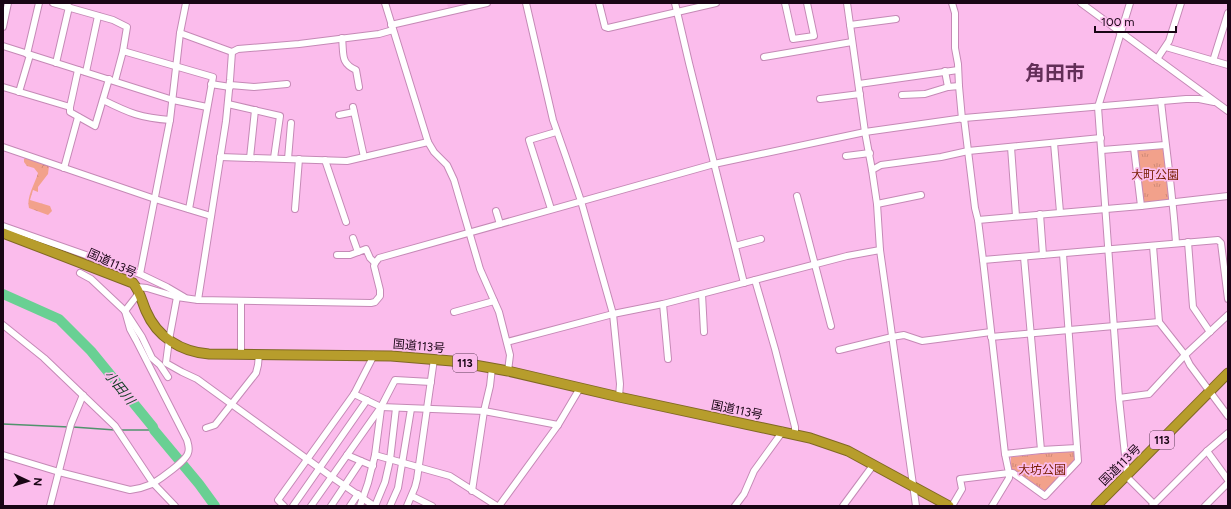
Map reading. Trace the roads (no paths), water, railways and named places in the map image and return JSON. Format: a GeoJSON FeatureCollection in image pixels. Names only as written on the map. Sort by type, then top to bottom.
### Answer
{"type":"FeatureCollection","features":[{"type":"Feature","properties":{"kind":"highway","name":"国道113号"},"geometry":{"type":"LineString","coordinates":[[3,233],[128,281],[138,290],[152,323],[160,333],[168,340],[184,349],[197,353],[374,355],[434,359],[508,371],[619,397],[782,431],[822,441],[848,450],[949,506]]}},
{"type":"Feature","properties":{"kind":"highway","name":"国道113号"},"geometry":{"type":"LineString","coordinates":[[1096,506],[1228,373]]}},
{"type":"Feature","properties":{"kind":"street"},"geometry":{"type":"LineString","coordinates":[[3,27],[8,3]]}},
{"type":"Feature","properties":{"kind":"street"},"geometry":{"type":"LineString","coordinates":[[19,92],[39,3]]}},
{"type":"Feature","properties":{"kind":"street"},"geometry":{"type":"LineString","coordinates":[[53,3],[113,20],[126,27],[123,51],[103,100],[95,126],[70,112],[78,70]]}},
{"type":"Feature","properties":{"kind":"street"},"geometry":{"type":"LineString","coordinates":[[140,274],[170,120],[180,33],[186,3]]}},
{"type":"Feature","properties":{"kind":"street"},"geometry":{"type":"LineString","coordinates":[[385,3],[428,142],[434,152],[450,170],[480,269],[499,312],[510,355],[508,371]]}},
{"type":"Feature","properties":{"kind":"street"},"geometry":{"type":"LineString","coordinates":[[180,33],[232,52],[238,49],[379,34],[392,27],[488,3]]}},
{"type":"Feature","properties":{"kind":"street"},"geometry":{"type":"LineString","coordinates":[[526,3],[556,132],[581,201],[613,314],[620,384],[619,397]]}},
{"type":"Feature","properties":{"kind":"street"},"geometry":{"type":"LineString","coordinates":[[599,3],[605,27],[608,28],[716,3]]}},
{"type":"Feature","properties":{"kind":"street"},"geometry":{"type":"LineString","coordinates":[[675,3],[744,283]]}},
{"type":"Feature","properties":{"kind":"street"},"geometry":{"type":"LineString","coordinates":[[785,3],[793,39],[814,36],[807,3]]}},
{"type":"Feature","properties":{"kind":"street"},"geometry":{"type":"LineString","coordinates":[[847,3],[865,132],[870,153],[877,204],[880,250],[916,506]]}},
{"type":"Feature","properties":{"kind":"street"},"geometry":{"type":"LineString","coordinates":[[952,3],[955,13],[955,48],[963,119],[975,208],[978,220],[1005,454],[1009,473],[1009,478],[992,506]]}},
{"type":"Feature","properties":{"kind":"street"},"geometry":{"type":"LineString","coordinates":[[1080,3],[1228,111]]}},
{"type":"Feature","properties":{"kind":"street"},"geometry":{"type":"LineString","coordinates":[[1130,3],[1098,107],[1119,398],[1128,478],[1153,505],[1228,433]]}},
{"type":"Feature","properties":{"kind":"street"},"geometry":{"type":"LineString","coordinates":[[1157,59],[1166,47],[1181,3]]}},
{"type":"Feature","properties":{"kind":"street"},"geometry":{"type":"LineString","coordinates":[[56,63],[69,7]]}},
{"type":"Feature","properties":{"kind":"street"},"geometry":{"type":"LineString","coordinates":[[1213,61],[1228,13]]}},
{"type":"Feature","properties":{"kind":"street"},"geometry":{"type":"LineString","coordinates":[[86,72],[98,16]]}},
{"type":"Feature","properties":{"kind":"street"},"geometry":{"type":"LineString","coordinates":[[850,25],[896,19]]}},
{"type":"Feature","properties":{"kind":"street"},"geometry":{"type":"LineString","coordinates":[[342,38],[345,62],[356,70],[359,87]]}},
{"type":"Feature","properties":{"kind":"street"},"geometry":{"type":"LineString","coordinates":[[764,57],[852,42]]}},
{"type":"Feature","properties":{"kind":"street"},"geometry":{"type":"LineString","coordinates":[[3,46],[173,100],[207,107]]}},
{"type":"Feature","properties":{"kind":"street"},"geometry":{"type":"LineString","coordinates":[[1166,47],[1228,65]]}},
{"type":"Feature","properties":{"kind":"street"},"geometry":{"type":"LineString","coordinates":[[123,51],[213,77],[189,209]]}},
{"type":"Feature","properties":{"kind":"street"},"geometry":{"type":"LineString","coordinates":[[198,300],[228,104],[232,52]]}},
{"type":"Feature","properties":{"kind":"street"},"geometry":{"type":"LineString","coordinates":[[859,84],[958,70]]}},
{"type":"Feature","properties":{"kind":"street"},"geometry":{"type":"LineString","coordinates":[[945,71],[948,87]]}},
{"type":"Feature","properties":{"kind":"street"},"geometry":{"type":"LineString","coordinates":[[211,84],[254,87],[287,84]]}},
{"type":"Feature","properties":{"kind":"street"},"geometry":{"type":"LineString","coordinates":[[902,95],[925,94],[948,87],[959,86]]}},
{"type":"Feature","properties":{"kind":"street"},"geometry":{"type":"LineString","coordinates":[[3,87],[70,107]]}},
{"type":"Feature","properties":{"kind":"street"},"geometry":{"type":"LineString","coordinates":[[820,99],[860,94]]}},
{"type":"Feature","properties":{"kind":"street"},"geometry":{"type":"LineString","coordinates":[[374,263],[379,258],[714,164],[865,132],[963,119],[1186,98],[1214,102]]}},
{"type":"Feature","properties":{"kind":"street"},"geometry":{"type":"LineString","coordinates":[[103,100],[135,115],[146,118],[170,120]]}},
{"type":"Feature","properties":{"kind":"street"},"geometry":{"type":"LineString","coordinates":[[1161,101],[1165,145],[1173,201],[1176,243]]}},
{"type":"Feature","properties":{"kind":"street"},"geometry":{"type":"LineString","coordinates":[[228,104],[280,116],[274,158]]}},
{"type":"Feature","properties":{"kind":"street"},"geometry":{"type":"LineString","coordinates":[[339,115],[354,109],[364,157]]}},
{"type":"Feature","properties":{"kind":"street"},"geometry":{"type":"LineString","coordinates":[[250,158],[255,110]]}},
{"type":"Feature","properties":{"kind":"street"},"geometry":{"type":"LineString","coordinates":[[64,168],[78,117]]}},
{"type":"Feature","properties":{"kind":"street"},"geometry":{"type":"LineString","coordinates":[[288,159],[291,123]]}},
{"type":"Feature","properties":{"kind":"street"},"geometry":{"type":"LineString","coordinates":[[551,210],[529,140],[556,132]]}},
{"type":"Feature","properties":{"kind":"street"},"geometry":{"type":"LineString","coordinates":[[872,170],[881,165],[941,157],[968,151],[1101,138]]}},
{"type":"Feature","properties":{"kind":"street"},"geometry":{"type":"LineString","coordinates":[[220,157],[347,161],[428,142]]}},
{"type":"Feature","properties":{"kind":"street"},"geometry":{"type":"LineString","coordinates":[[1054,143],[1060,212]]}},
{"type":"Feature","properties":{"kind":"street"},"geometry":{"type":"LineString","coordinates":[[1102,150],[1165,145]]}},
{"type":"Feature","properties":{"kind":"street"},"geometry":{"type":"LineString","coordinates":[[3,147],[155,199],[211,216]]}},
{"type":"Feature","properties":{"kind":"street"},"geometry":{"type":"LineString","coordinates":[[1011,147],[1016,216]]}},
{"type":"Feature","properties":{"kind":"street"},"geometry":{"type":"LineString","coordinates":[[1134,148],[1141,206]]}},
{"type":"Feature","properties":{"kind":"street"},"geometry":{"type":"LineString","coordinates":[[846,156],[870,153]]}},
{"type":"Feature","properties":{"kind":"street"},"geometry":{"type":"LineString","coordinates":[[295,209],[299,159]]}},
{"type":"Feature","properties":{"kind":"street"},"geometry":{"type":"LineString","coordinates":[[325,160],[346,222]]}},
{"type":"Feature","properties":{"kind":"street"},"geometry":{"type":"LineString","coordinates":[[877,204],[921,195]]}},
{"type":"Feature","properties":{"kind":"street"},"geometry":{"type":"LineString","coordinates":[[797,196],[831,326]]}},
{"type":"Feature","properties":{"kind":"street"},"geometry":{"type":"LineString","coordinates":[[978,220],[1141,206],[1173,201],[1228,196]]}},
{"type":"Feature","properties":{"kind":"street"},"geometry":{"type":"LineString","coordinates":[[496,211],[500,224]]}},
{"type":"Feature","properties":{"kind":"street"},"geometry":{"type":"LineString","coordinates":[[1040,214],[1043,255]]}},
{"type":"Feature","properties":{"kind":"street"},"geometry":{"type":"LineString","coordinates":[[3,226],[140,274],[185,298]]}},
{"type":"Feature","properties":{"kind":"street"},"geometry":{"type":"LineString","coordinates":[[353,238],[358,252]]}},
{"type":"Feature","properties":{"kind":"street"},"geometry":{"type":"LineString","coordinates":[[735,246],[761,239]]}},
{"type":"Feature","properties":{"kind":"street"},"geometry":{"type":"LineString","coordinates":[[983,260],[1218,240],[1221,243],[1228,299]]}},
{"type":"Feature","properties":{"kind":"street"},"geometry":{"type":"LineString","coordinates":[[1188,242],[1193,307],[1210,332]]}},
{"type":"Feature","properties":{"kind":"street"},"geometry":{"type":"LineString","coordinates":[[1153,246],[1159,322],[1186,355],[1190,364],[1228,416]]}},
{"type":"Feature","properties":{"kind":"street"},"geometry":{"type":"LineString","coordinates":[[124,311],[138,290],[147,288],[177,297],[198,300],[371,303],[378,299],[380,296],[380,290],[374,263],[366,249],[350,255],[337,255]]}},
{"type":"Feature","properties":{"kind":"street"},"geometry":{"type":"LineString","coordinates":[[507,342],[613,314],[663,304],[847,256],[880,250]]}},
{"type":"Feature","properties":{"kind":"street"},"geometry":{"type":"LineString","coordinates":[[952,506],[962,489],[960,479],[1013,473],[1044,496],[1078,461],[1063,254]]}},
{"type":"Feature","properties":{"kind":"street"},"geometry":{"type":"LineString","coordinates":[[1024,257],[1041,450]]}},
{"type":"Feature","properties":{"kind":"street"},"geometry":{"type":"LineString","coordinates":[[80,273],[91,279],[124,311],[142,336],[152,358],[160,365],[168,377]]}},
{"type":"Feature","properties":{"kind":"street"},"geometry":{"type":"LineString","coordinates":[[755,280],[776,349],[795,427],[795,434]]}},
{"type":"Feature","properties":{"kind":"street"},"geometry":{"type":"LineString","coordinates":[[702,294],[704,332]]}},
{"type":"Feature","properties":{"kind":"street"},"geometry":{"type":"LineString","coordinates":[[177,297],[168,340],[166,363],[197,379],[319,468],[375,506],[385,482],[390,460],[396,408]]}},
{"type":"Feature","properties":{"kind":"street"},"geometry":{"type":"LineString","coordinates":[[241,301],[241,354]]}},
{"type":"Feature","properties":{"kind":"street"},"geometry":{"type":"LineString","coordinates":[[454,312],[494,301]]}},
{"type":"Feature","properties":{"kind":"street"},"geometry":{"type":"LineString","coordinates":[[663,304],[668,359]]}},
{"type":"Feature","properties":{"kind":"street"},"geometry":{"type":"LineString","coordinates":[[3,455],[59,472],[130,490],[141,488],[153,483],[183,460],[188,453],[189,446],[130,329],[124,311]]}},
{"type":"Feature","properties":{"kind":"street"},"geometry":{"type":"LineString","coordinates":[[1119,398],[1148,394],[1228,315]]}},
{"type":"Feature","properties":{"kind":"street"},"geometry":{"type":"LineString","coordinates":[[839,350],[904,335],[922,341],[1159,322]]}},
{"type":"Feature","properties":{"kind":"street"},"geometry":{"type":"LineString","coordinates":[[3,325],[44,358],[115,426],[153,483],[175,506]]}},
{"type":"Feature","properties":{"kind":"street"},"geometry":{"type":"LineString","coordinates":[[206,428],[215,425],[256,373],[259,354]]}},
{"type":"Feature","properties":{"kind":"street"},"geometry":{"type":"LineString","coordinates":[[284,506],[278,500],[354,394],[374,355]]}},
{"type":"Feature","properties":{"kind":"street"},"geometry":{"type":"LineString","coordinates":[[406,506],[416,487],[434,359]]}},
{"type":"Feature","properties":{"kind":"street"},"geometry":{"type":"LineString","coordinates":[[472,491],[492,368]]}},
{"type":"Feature","properties":{"kind":"street"},"geometry":{"type":"LineString","coordinates":[[312,506],[381,407],[395,380],[431,382]]}},
{"type":"Feature","properties":{"kind":"street"},"geometry":{"type":"LineString","coordinates":[[375,455],[450,476],[498,506],[558,425],[580,388]]}},
{"type":"Feature","properties":{"kind":"street"},"geometry":{"type":"LineString","coordinates":[[354,394],[381,407],[484,411],[558,425]]}},
{"type":"Feature","properties":{"kind":"street"},"geometry":{"type":"LineString","coordinates":[[50,506],[71,424],[83,395]]}},
{"type":"Feature","properties":{"kind":"street"},"geometry":{"type":"LineString","coordinates":[[293,506],[367,400]]}},
{"type":"Feature","properties":{"kind":"street"},"geometry":{"type":"LineString","coordinates":[[350,506],[360,496],[373,466],[381,407]]}},
{"type":"Feature","properties":{"kind":"street"},"geometry":{"type":"LineString","coordinates":[[390,506],[398,488],[411,409]]}},
{"type":"Feature","properties":{"kind":"street"},"geometry":{"type":"LineString","coordinates":[[735,506],[744,494],[754,471],[782,431]]}},
{"type":"Feature","properties":{"kind":"street"},"geometry":{"type":"LineString","coordinates":[[1005,454],[1077,448]]}},
{"type":"Feature","properties":{"kind":"street"},"geometry":{"type":"LineString","coordinates":[[1205,506],[1228,482],[1208,451]]}},
{"type":"Feature","properties":{"kind":"street"},"geometry":{"type":"LineString","coordinates":[[347,455],[373,466]]}},
{"type":"Feature","properties":{"kind":"street"},"geometry":{"type":"LineString","coordinates":[[331,506],[361,461]]}},
{"type":"Feature","properties":{"kind":"street"},"geometry":{"type":"LineString","coordinates":[[843,506],[874,464]]}},
{"type":"Feature","properties":{"kind":"street"},"geometry":{"type":"LineString","coordinates":[[360,496],[360,506]]}},
{"type":"Feature","properties":{"kind":"street"},"geometry":{"type":"LineString","coordinates":[[412,496],[432,506]]}},
{"type":"Feature","properties":{"kind":"waterway","name":"小田川"},"geometry":{"type":"LineString","coordinates":[[3,294],[59,319],[91,351],[199,484],[215,506]]}},
{"type":"Feature","properties":{"kind":"waterway"},"geometry":{"type":"LineString","coordinates":[[3,424],[69,427]]}},
{"type":"Feature","properties":{"kind":"waterway"},"geometry":{"type":"LineString","coordinates":[[73,427],[115,430]]}},
{"type":"Feature","properties":{"kind":"waterway"},"geometry":{"type":"LineString","coordinates":[[121,430],[154,430]]}},
{"type":"Feature","properties":{"kind":"district","name":"角田市"},"geometry":{"type":"Point","coordinates":[1055,73]}},
{"type":"Feature","properties":{"kind":"park label","name":"大町公園"},"geometry":{"type":"Point","coordinates":[1155,175]}},
{"type":"Feature","properties":{"kind":"park label","name":"大坊公園"},"geometry":{"type":"Point","coordinates":[1042,470]}}]}
